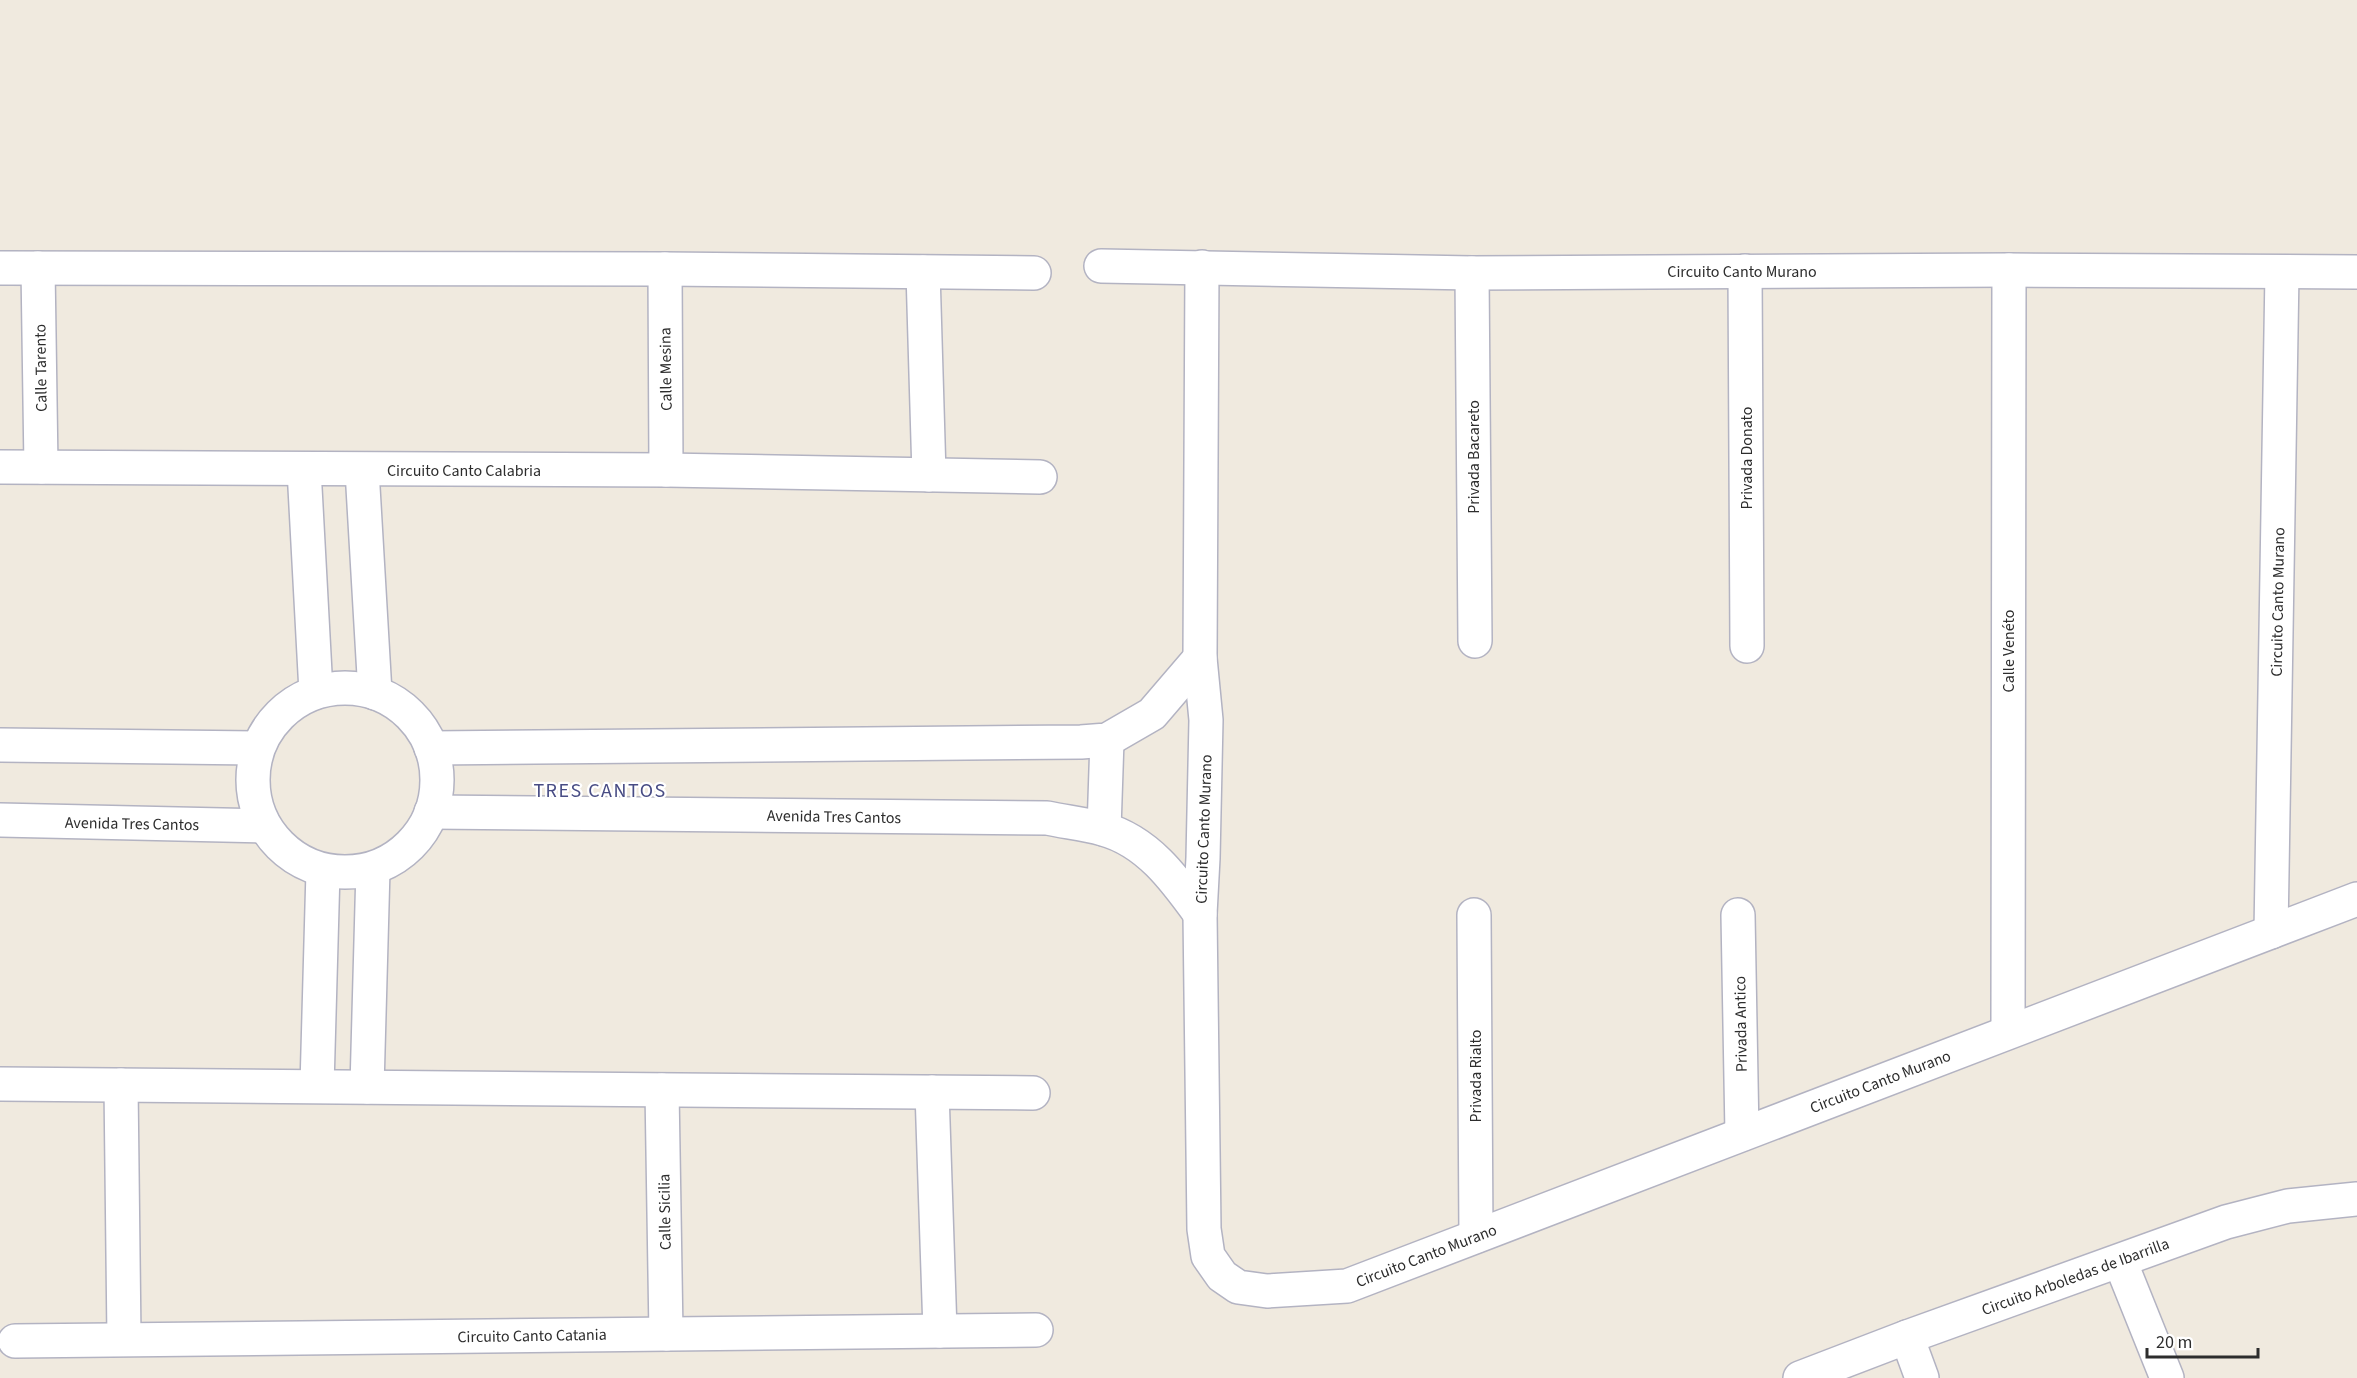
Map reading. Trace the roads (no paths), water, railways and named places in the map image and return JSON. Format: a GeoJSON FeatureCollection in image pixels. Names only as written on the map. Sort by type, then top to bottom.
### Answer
{"type":"FeatureCollection","features":[{"type":"Feature","properties":{"kind":"street","name":"Circuito Canto Murano"},"geometry":{"type":"LineString","coordinates":[[1101,266],[1472,273],[2009,270],[2357,272]]}},
{"type":"Feature","properties":{"kind":"street","name":"Circuito Canto Murano"},"geometry":{"type":"LineString","coordinates":[[1202,267],[1200,658],[1206,720],[1200,914],[1204,1228],[1208,1256],[1222,1276],[1238,1287],[1267,1291],[1347,1286],[2357,898]]}},
{"type":"Feature","properties":{"kind":"street"},"geometry":{"type":"LineString","coordinates":[[0,268],[665,269],[1034,273]]}},
{"type":"Feature","properties":{"kind":"street","name":"Calle Tarento"},"geometry":{"type":"LineString","coordinates":[[38,268],[41,467]]}},
{"type":"Feature","properties":{"kind":"street","name":"Calle Mesina"},"geometry":{"type":"LineString","coordinates":[[665,269],[666,470]]}},
{"type":"Feature","properties":{"kind":"street","name":"Calle Venéto"},"geometry":{"type":"LineString","coordinates":[[2008,1032],[2009,270]]}},
{"type":"Feature","properties":{"kind":"street","name":"Privada Donato"},"geometry":{"type":"LineString","coordinates":[[1745,271],[1747,646]]}},
{"type":"Feature","properties":{"kind":"street"},"geometry":{"type":"LineString","coordinates":[[923,272],[929,475]]}},
{"type":"Feature","properties":{"kind":"street","name":"Circuito Canto Murano"},"geometry":{"type":"LineString","coordinates":[[2271,932],[2282,272]]}},
{"type":"Feature","properties":{"kind":"street","name":"Privada Bacareto"},"geometry":{"type":"LineString","coordinates":[[1472,273],[1474,641]]}},
{"type":"Feature","properties":{"kind":"street","name":"Circuito Canto Calabria"},"geometry":{"type":"LineString","coordinates":[[0,467],[666,470],[1040,477]]}},
{"type":"Feature","properties":{"kind":"street"},"geometry":{"type":"LineString","coordinates":[[304,469],[316,693]]}},
{"type":"Feature","properties":{"kind":"street"},"geometry":{"type":"LineString","coordinates":[[362,470],[375,693]]}},
{"type":"Feature","properties":{"kind":"street"},"geometry":{"type":"LineString","coordinates":[[431,748],[1107,740],[1152,714],[1200,658]]}},
{"type":"Feature","properties":{"kind":"street"},"geometry":{"type":"LineString","coordinates":[[335,688],[355,688],[375,693],[399,705],[418,724],[431,748],[437,769],[436,791],[431,812],[419,836],[400,855],[373,869],[342,873],[323,871],[300,861],[279,846],[264,826],[254,801],[252,783],[258,748],[272,724],[292,705],[316,693],[335,688]]}},
{"type":"Feature","properties":{"kind":"street"},"geometry":{"type":"LineString","coordinates":[[1104,829],[1107,740]]}},
{"type":"Feature","properties":{"kind":"street"},"geometry":{"type":"LineString","coordinates":[[0,745],[258,748]]}},
{"type":"Feature","properties":{"kind":"street","name":"Avenida Tres Cantos"},"geometry":{"type":"LineString","coordinates":[[431,812],[1047,818],[1104,829],[1137,843],[1172,875],[1200,914]]}},
{"type":"Feature","properties":{"kind":"street","name":"Avenida Tres Cantos"},"geometry":{"type":"LineString","coordinates":[[0,820],[264,826]]}},
{"type":"Feature","properties":{"kind":"street"},"geometry":{"type":"LineString","coordinates":[[367,1087],[373,869]]}},
{"type":"Feature","properties":{"kind":"street"},"geometry":{"type":"LineString","coordinates":[[317,1086],[323,871]]}},
{"type":"Feature","properties":{"kind":"street","name":"Privada Rialto"},"geometry":{"type":"LineString","coordinates":[[1474,915],[1476,1236]]}},
{"type":"Feature","properties":{"kind":"street","name":"Privada Antico"},"geometry":{"type":"LineString","coordinates":[[1738,915],[1742,1134]]}},
{"type":"Feature","properties":{"kind":"street"},"geometry":{"type":"LineString","coordinates":[[0,1084],[1033,1093]]}},
{"type":"Feature","properties":{"kind":"street"},"geometry":{"type":"LineString","coordinates":[[121,1085],[124,1340]]}},
{"type":"Feature","properties":{"kind":"street","name":"Calle Sicilia"},"geometry":{"type":"LineString","coordinates":[[662,1090],[666,1334]]}},
{"type":"Feature","properties":{"kind":"street"},"geometry":{"type":"LineString","coordinates":[[932,1092],[940,1331]]}},
{"type":"Feature","properties":{"kind":"street","name":"Circuito Arboledas de Ibarrilla"},"geometry":{"type":"LineString","coordinates":[[1800,1378],[2226,1221],[2288,1206],[2357,1199]]}},
{"type":"Feature","properties":{"kind":"street"},"geometry":{"type":"LineString","coordinates":[[2120,1261],[2167,1378]]}},
{"type":"Feature","properties":{"kind":"street","name":"Circuito Canto Catania"},"geometry":{"type":"LineString","coordinates":[[15,1341],[1036,1330]]}},
{"type":"Feature","properties":{"kind":"street"},"geometry":{"type":"LineString","coordinates":[[1907,1337],[1922,1378]]}},
{"type":"Feature","properties":{"kind":"district","name":"TRES CANTOS"},"geometry":{"type":"Point","coordinates":[600,790]}}]}
